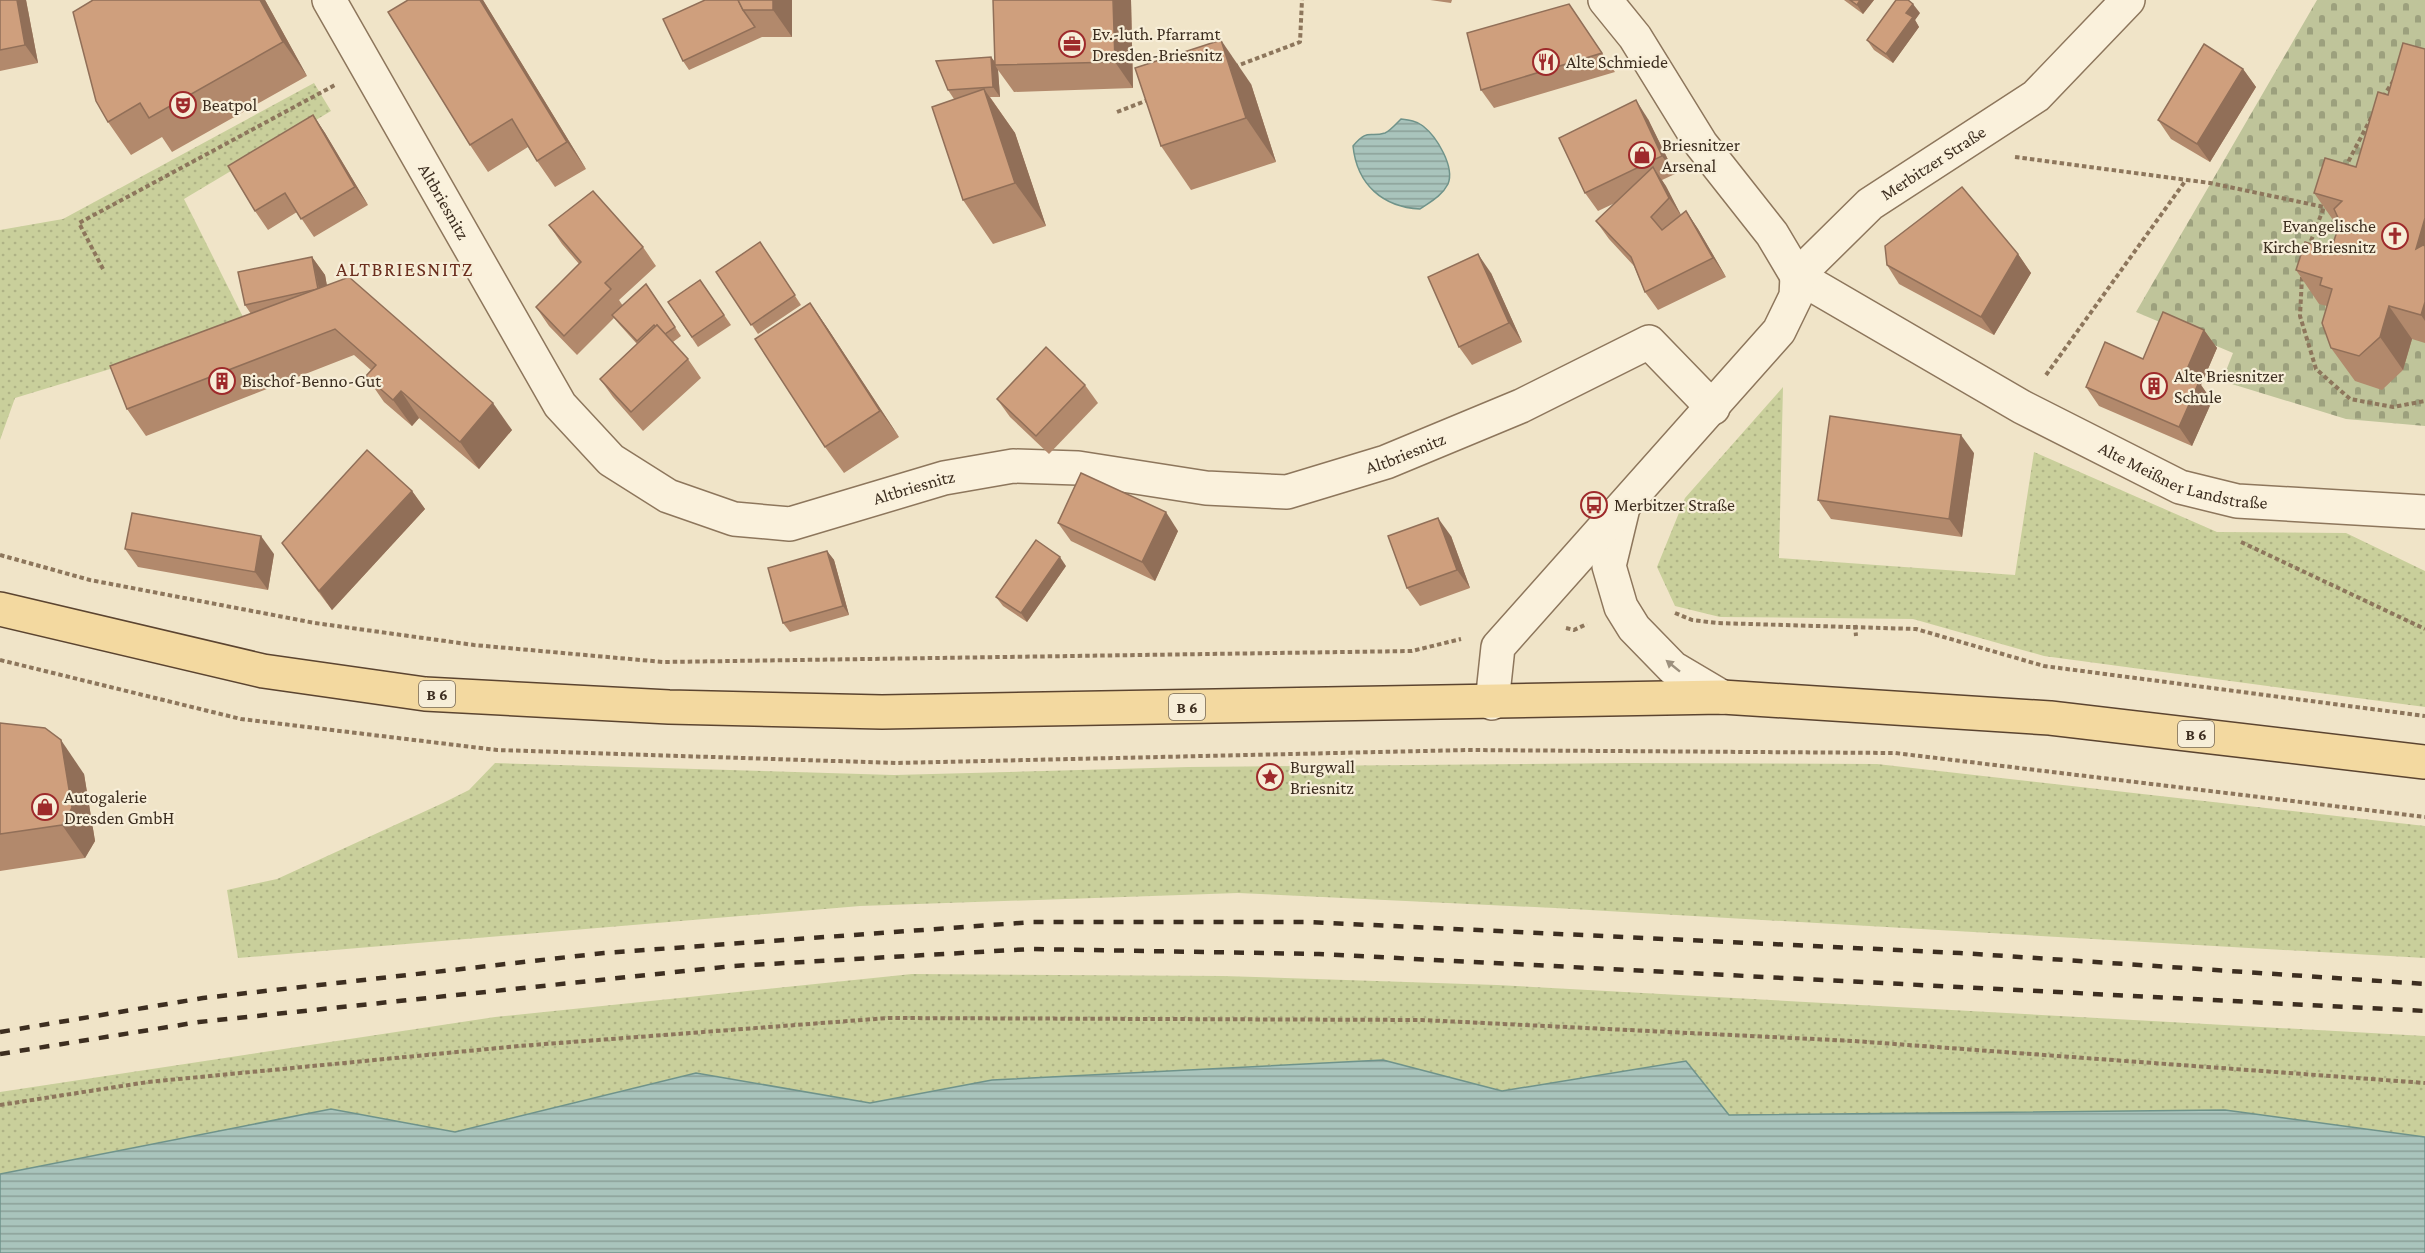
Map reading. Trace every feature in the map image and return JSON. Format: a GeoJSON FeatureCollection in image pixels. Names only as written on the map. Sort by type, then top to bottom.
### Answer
{"type":"FeatureCollection","features":[{"type":"Feature","properties":{"kind":"main road","name":"B 6"},"geometry":{"type":"LineString","coordinates":[[0,609],[263,671],[425,694],[669,707],[882,712],[1492,703],[1722,697],[2050,718],[2425,762]]}},
{"type":"Feature","properties":{"kind":"street","name":"Altbriesnitz"},"geometry":{"type":"LineString","coordinates":[[329,0],[560,405],[611,460],[668,496],[734,519],[790,524],[944,478],[1014,466],[1078,468],[1206,488],[1287,492],[1407,454],[1521,406],[1649,342],[1713,408]]}},
{"type":"Feature","properties":{"kind":"street"},"geometry":{"type":"LineString","coordinates":[[1492,703],[1498,647],[1713,408],[1779,331],[1796,296],[1797,276],[1772,234],[1701,144],[1635,37],[1605,0]]}},
{"type":"Feature","properties":{"kind":"street","name":"Merbitzer Straße"},"geometry":{"type":"LineString","coordinates":[[1797,276],[1870,204],[2036,96],[2128,0]]}},
{"type":"Feature","properties":{"kind":"street","name":"Alte Meißner Landstraße"},"geometry":{"type":"LineString","coordinates":[[1797,276],[2022,407],[2180,487],[2237,501],[2425,512]]}},
{"type":"Feature","properties":{"kind":"street"},"geometry":{"type":"LineString","coordinates":[[1623,508],[1609,566],[1622,607],[1634,628],[1673,668],[1722,697]]}},
{"type":"Feature","properties":{"kind":"path"},"geometry":{"type":"LineString","coordinates":[[1224,71],[1300,42],[1302,0]]}},
{"type":"Feature","properties":{"kind":"path"},"geometry":{"type":"LineString","coordinates":[[2382,99],[2394,79]]}},
{"type":"Feature","properties":{"kind":"path"},"geometry":{"type":"LineString","coordinates":[[103,269],[80,223],[320,93]]}},
{"type":"Feature","properties":{"kind":"path"},"geometry":{"type":"LineString","coordinates":[[1118,112],[1149,100]]}},
{"type":"Feature","properties":{"kind":"path"},"geometry":{"type":"LineString","coordinates":[[2340,178],[2376,108]]}},
{"type":"Feature","properties":{"kind":"path"},"geometry":{"type":"LineString","coordinates":[[2010,157],[2186,180],[2324,207]]}},
{"type":"Feature","properties":{"kind":"path"},"geometry":{"type":"LineString","coordinates":[[2050,368],[2186,180]]}},
{"type":"Feature","properties":{"kind":"path"},"geometry":{"type":"LineString","coordinates":[[2308,248],[2324,207],[2330,198]]}},
{"type":"Feature","properties":{"kind":"path"},"geometry":{"type":"LineString","coordinates":[[2303,270],[2300,316],[2316,369],[2350,399],[2393,407],[2425,401]]}},
{"type":"Feature","properties":{"kind":"path"},"geometry":{"type":"LineString","coordinates":[[2238,541],[2425,629]]}},
{"type":"Feature","properties":{"kind":"path"},"geometry":{"type":"LineString","coordinates":[[0,555],[90,580],[315,623],[474,645],[663,662],[1412,651],[1466,637]]}},
{"type":"Feature","properties":{"kind":"path"},"geometry":{"type":"LineString","coordinates":[[1670,611],[1692,620],[1916,629],[2044,666],[2425,716]]}},
{"type":"Feature","properties":{"kind":"path"},"geometry":{"type":"LineString","coordinates":[[1736,623],[1743,630]]}},
{"type":"Feature","properties":{"kind":"path"},"geometry":{"type":"LineString","coordinates":[[1856,625],[1856,636]]}},
{"type":"Feature","properties":{"kind":"path"},"geometry":{"type":"LineString","coordinates":[[1467,750],[1895,753],[2425,817]]}},
{"type":"Feature","properties":{"kind":"path"},"geometry":{"type":"LineString","coordinates":[[0,1105],[148,1082],[519,1046],[888,1018],[1422,1020],[1854,1041],[2425,1083]]}},
{"type":"Feature","properties":{"kind":"green space"},"geometry":{"type":"Polygon","coordinates":[[[2317,0],[2425,0],[2425,426],[2346,419],[2222,381],[2233,353],[2136,312],[2317,0]]]}},
{"type":"Feature","properties":{"kind":"green space"},"geometry":{"type":"Polygon","coordinates":[[[314,83],[331,111],[184,199],[248,327],[15,398],[0,440],[0,230],[63,219],[314,83]]]}},
{"type":"Feature","properties":{"kind":"green space"},"geometry":{"type":"Polygon","coordinates":[[[1783,387],[1779,558],[2015,575],[2034,452],[2217,532],[2346,533],[2425,571],[2425,707],[2044,656],[1913,619],[1720,617],[1675,606],[1657,567],[1685,498],[1783,387]]]}},
{"type":"Feature","properties":{"kind":"green space"},"geometry":{"type":"Polygon","coordinates":[[[495,763],[894,775],[1188,767],[1628,763],[1877,764],[2425,826],[2425,958],[1555,908],[1238,893],[860,906],[238,958],[227,890],[277,879],[443,803],[469,790],[495,763]]]}},
{"type":"Feature","properties":{"kind":"green space"},"geometry":{"type":"Polygon","coordinates":[[[912,974],[1223,976],[1497,985],[2425,1036],[2425,1137],[2225,1110],[1729,1115],[1686,1061],[1502,1091],[1383,1060],[992,1080],[870,1103],[696,1073],[455,1132],[331,1109],[0,1174],[0,1092],[495,1017],[912,974]]]}},
{"type":"Feature","properties":{"kind":"water"},"geometry":{"type":"Polygon","coordinates":[[[1401,119],[1418,123],[1428,131],[1439,145],[1449,169],[1448,184],[1436,198],[1420,209],[1394,204],[1374,191],[1360,172],[1353,146],[1365,135],[1385,133],[1401,119]]]}},
{"type":"Feature","properties":{"kind":"water"},"geometry":{"type":"Polygon","coordinates":[[[1383,1060],[1502,1091],[1686,1061],[1729,1115],[2225,1110],[2425,1137],[2425,1253],[0,1253],[0,1174],[331,1109],[455,1132],[696,1073],[870,1103],[992,1080],[1383,1060]]]}},
{"type":"Feature","properties":{"kind":"building"},"geometry":{"type":"Polygon","coordinates":[[[0,0],[17,0],[25,45],[0,50],[0,0]]]}},
{"type":"Feature","properties":{"kind":"building","name":"Beatpol"},"geometry":{"type":"Polygon","coordinates":[[[93,0],[260,0],[283,42],[149,118],[140,103],[108,122],[96,101],[73,12],[93,0]]]}},
{"type":"Feature","properties":{"kind":"building"},"geometry":{"type":"Polygon","coordinates":[[[408,0],[480,0],[567,142],[537,161],[512,119],[470,145],[388,12],[408,0]]]}},
{"type":"Feature","properties":{"kind":"building"},"geometry":{"type":"Polygon","coordinates":[[[705,0],[738,0],[755,27],[683,61],[663,19],[705,0]]]}},
{"type":"Feature","properties":{"kind":"building"},"geometry":{"type":"Polygon","coordinates":[[[738,0],[773,0],[773,10],[743,10],[738,0]]]}},
{"type":"Feature","properties":{"kind":"building"},"geometry":{"type":"Polygon","coordinates":[[[993,0],[1113,0],[1115,62],[995,65],[993,0]]]}},
{"type":"Feature","properties":{"kind":"building"},"geometry":{"type":"Polygon","coordinates":[[[1850,0],[1860,0],[1857,5],[1850,0]]]}},
{"type":"Feature","properties":{"kind":"building"},"geometry":{"type":"Polygon","coordinates":[[[1896,0],[1908,0],[1913,4],[1906,13],[1913,17],[1886,54],[1867,40],[1896,0]]]}},
{"type":"Feature","properties":{"kind":"building"},"geometry":{"type":"Polygon","coordinates":[[[1569,4],[1602,53],[1481,90],[1467,33],[1569,4]]]}},
{"type":"Feature","properties":{"kind":"building"},"geometry":{"type":"Polygon","coordinates":[[[1221,40],[1246,118],[1161,146],[1135,68],[1221,40]]]}},
{"type":"Feature","properties":{"kind":"building"},"geometry":{"type":"Polygon","coordinates":[[[2403,43],[2425,49],[2425,218],[2416,249],[2425,246],[2425,302],[2421,315],[2389,306],[2380,337],[2359,356],[2331,348],[2322,323],[2332,289],[2320,285],[2322,278],[2296,270],[2305,242],[2331,250],[2340,222],[2334,209],[2342,201],[2314,193],[2325,158],[2356,167],[2378,92],[2388,95],[2403,43]]]}},
{"type":"Feature","properties":{"kind":"building"},"geometry":{"type":"Polygon","coordinates":[[[2204,44],[2243,69],[2197,144],[2158,120],[2204,44]]]}},
{"type":"Feature","properties":{"kind":"building"},"geometry":{"type":"Polygon","coordinates":[[[991,57],[993,87],[948,90],[936,61],[991,57]]]}},
{"type":"Feature","properties":{"kind":"building"},"geometry":{"type":"Polygon","coordinates":[[[984,89],[1015,183],[963,200],[932,107],[984,89]]]}},
{"type":"Feature","properties":{"kind":"building"},"geometry":{"type":"Polygon","coordinates":[[[1636,100],[1662,156],[1585,193],[1559,138],[1636,100]]]}},
{"type":"Feature","properties":{"kind":"building"},"geometry":{"type":"Polygon","coordinates":[[[313,115],[355,187],[301,219],[285,193],[255,211],[228,166],[313,115]]]}},
{"type":"Feature","properties":{"kind":"building"},"geometry":{"type":"Polygon","coordinates":[[[1653,167],[1669,198],[1651,217],[1662,230],[1686,211],[1713,258],[1645,292],[1631,257],[1596,221],[1653,167]]]}},
{"type":"Feature","properties":{"kind":"building"},"geometry":{"type":"Polygon","coordinates":[[[1962,187],[2018,254],[1981,317],[1887,265],[1885,246],[1962,187]]]}},
{"type":"Feature","properties":{"kind":"building"},"geometry":{"type":"Polygon","coordinates":[[[593,191],[643,247],[605,283],[611,289],[564,336],[536,307],[581,262],[549,225],[593,191]]]}},
{"type":"Feature","properties":{"kind":"building"},"geometry":{"type":"Polygon","coordinates":[[[760,242],[795,295],[751,325],[716,272],[760,242]]]}},
{"type":"Feature","properties":{"kind":"building"},"geometry":{"type":"Polygon","coordinates":[[[1478,254],[1509,323],[1459,347],[1428,277],[1478,254]]]}},
{"type":"Feature","properties":{"kind":"building"},"geometry":{"type":"Polygon","coordinates":[[[312,257],[318,289],[245,305],[238,272],[312,257]]]}},
{"type":"Feature","properties":{"kind":"building"},"geometry":{"type":"Polygon","coordinates":[[[349,277],[493,403],[460,442],[401,391],[393,400],[366,376],[376,365],[335,329],[127,409],[110,366],[349,277]]]}},
{"type":"Feature","properties":{"kind":"building"},"geometry":{"type":"Polygon","coordinates":[[[700,280],[724,315],[692,337],[668,302],[700,280]]]}},
{"type":"Feature","properties":{"kind":"building"},"geometry":{"type":"Polygon","coordinates":[[[646,284],[675,327],[665,334],[657,325],[656,327],[654,325],[637,341],[612,315],[646,284]]]}},
{"type":"Feature","properties":{"kind":"building"},"geometry":{"type":"Polygon","coordinates":[[[810,303],[880,411],[825,447],[755,339],[810,303]]]}},
{"type":"Feature","properties":{"kind":"building","name":"Alte Briesnitzer Schule"},"geometry":{"type":"Polygon","coordinates":[[[2163,312],[2204,330],[2184,376],[2199,382],[2179,427],[2086,387],[2105,342],[2143,359],[2163,312]]]}},
{"type":"Feature","properties":{"kind":"building"},"geometry":{"type":"Polygon","coordinates":[[[657,325],[688,359],[631,412],[600,379],[657,325]]]}},
{"type":"Feature","properties":{"kind":"building"},"geometry":{"type":"Polygon","coordinates":[[[1046,347],[1085,385],[1036,436],[997,399],[1046,347]]]}},
{"type":"Feature","properties":{"kind":"building"},"geometry":{"type":"Polygon","coordinates":[[[1830,416],[1961,435],[1949,519],[1818,500],[1830,416]]]}},
{"type":"Feature","properties":{"kind":"building"},"geometry":{"type":"Polygon","coordinates":[[[367,450],[412,491],[319,591],[282,543],[367,450]]]}},
{"type":"Feature","properties":{"kind":"building"},"geometry":{"type":"Polygon","coordinates":[[[1081,473],[1166,512],[1142,562],[1058,523],[1081,473]]]}},
{"type":"Feature","properties":{"kind":"building"},"geometry":{"type":"Polygon","coordinates":[[[132,513],[261,536],[255,572],[125,549],[132,513]]]}},
{"type":"Feature","properties":{"kind":"building"},"geometry":{"type":"Polygon","coordinates":[[[1438,518],[1457,570],[1407,588],[1388,536],[1438,518]]]}},
{"type":"Feature","properties":{"kind":"building"},"geometry":{"type":"Polygon","coordinates":[[[1036,540],[1060,557],[1021,613],[996,597],[1036,540]]]}},
{"type":"Feature","properties":{"kind":"building"},"geometry":{"type":"Polygon","coordinates":[[[827,551],[843,606],[783,623],[768,568],[827,551]]]}},
{"type":"Feature","properties":{"kind":"building"},"geometry":{"type":"Polygon","coordinates":[[[0,723],[45,728],[61,740],[72,808],[62,825],[0,834],[0,723]]]}},
{"type":"Feature","properties":{"kind":"railway"},"geometry":{"type":"LineString","coordinates":[[0,1032],[203,998],[604,953],[1033,922],[1308,922],[1960,953],[2425,984]]}},
{"type":"Feature","properties":{"kind":"railway"},"geometry":{"type":"LineString","coordinates":[[0,1054],[199,1022],[733,966],[1031,949],[1319,954],[2425,1011]]}},
{"type":"Feature","properties":{"kind":"place","name":"Ev.-luth. Pfarramt Dresden-Briesnitz"},"geometry":{"type":"Point","coordinates":[1072,44]}},
{"type":"Feature","properties":{"kind":"place","name":"Alte Schmiede"},"geometry":{"type":"Point","coordinates":[1546,62]}},
{"type":"Feature","properties":{"kind":"place","name":"Beatpol"},"geometry":{"type":"Point","coordinates":[183,105]}},
{"type":"Feature","properties":{"kind":"place","name":"Briesnitzer Arsenal"},"geometry":{"type":"Point","coordinates":[1642,155]}},
{"type":"Feature","properties":{"kind":"place","name":"Evangelische Kirche Briesnitz"},"geometry":{"type":"Point","coordinates":[2395,236]}},
{"type":"Feature","properties":{"kind":"place","name":"Bischof-Benno-Gut"},"geometry":{"type":"Point","coordinates":[222,381]}},
{"type":"Feature","properties":{"kind":"place","name":"Alte Briesnitzer Schule"},"geometry":{"type":"Point","coordinates":[2154,386]}},
{"type":"Feature","properties":{"kind":"place","name":"Merbitzer Straße"},"geometry":{"type":"Point","coordinates":[1594,505]}},
{"type":"Feature","properties":{"kind":"place","name":"Burgwall Briesnitz"},"geometry":{"type":"Point","coordinates":[1270,777]}},
{"type":"Feature","properties":{"kind":"place","name":"Autogalerie Dresden GmbH"},"geometry":{"type":"Point","coordinates":[45,807]}},
{"type":"Feature","properties":{"kind":"district","name":"ALTBRIESNITZ"},"geometry":{"type":"Point","coordinates":[405,269]}}]}
